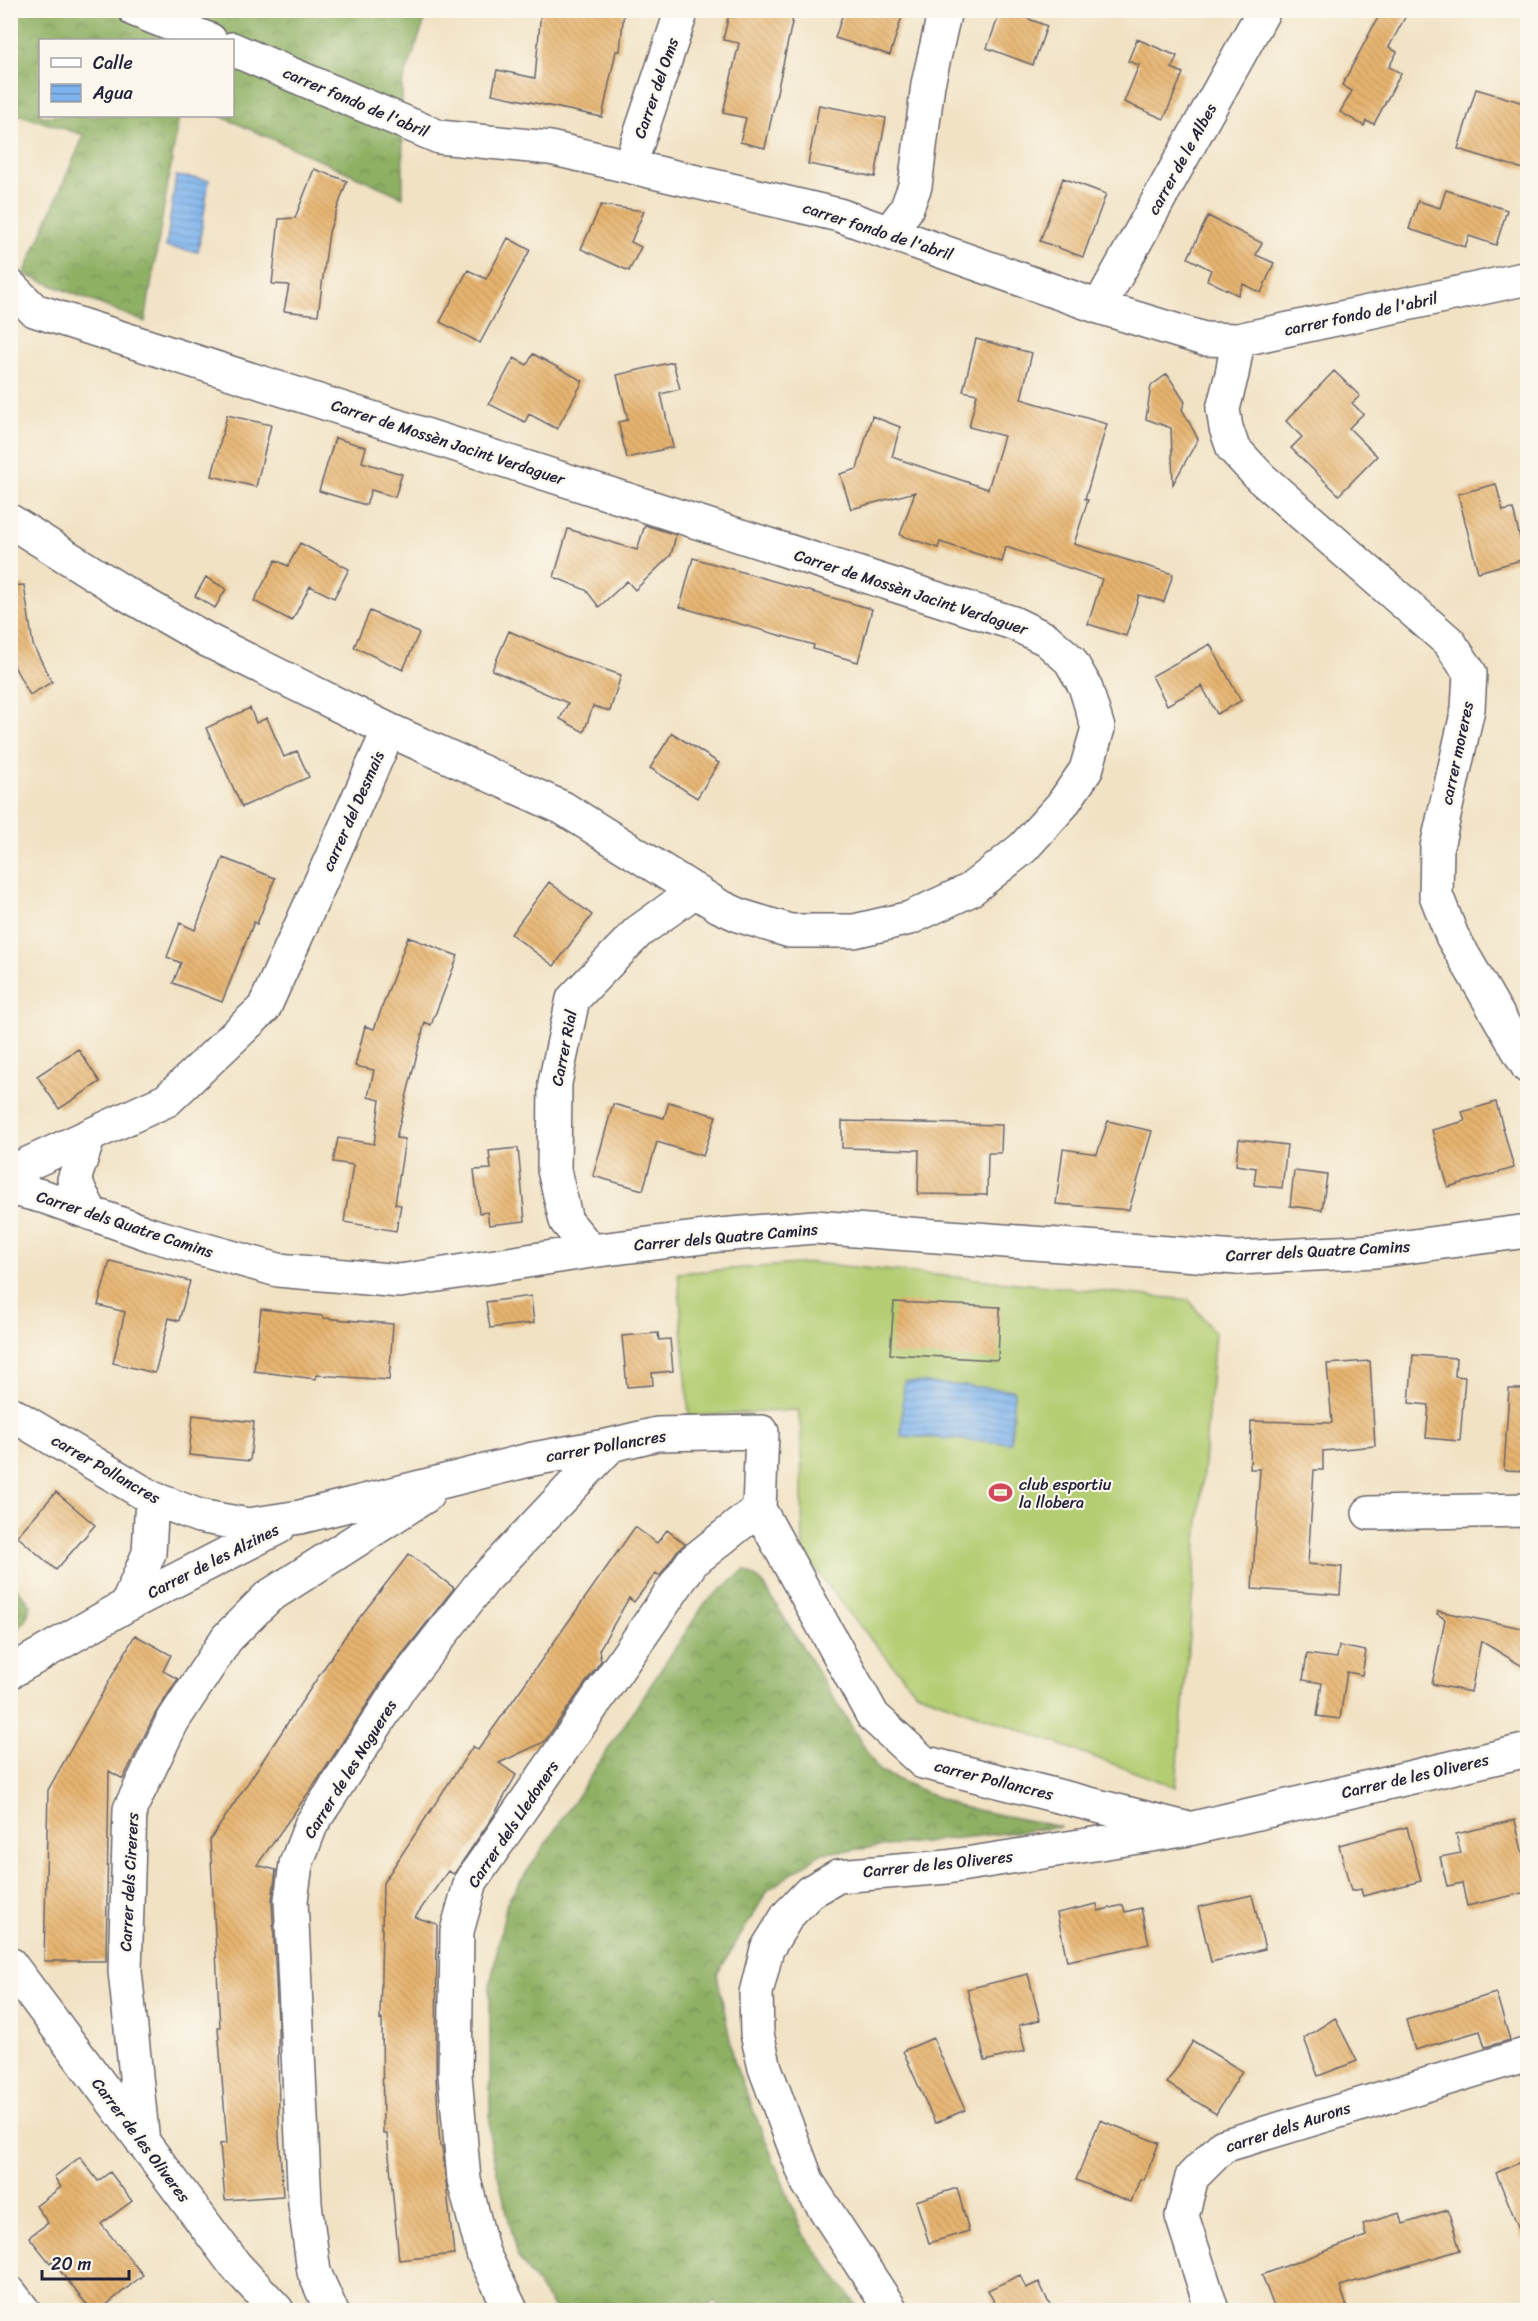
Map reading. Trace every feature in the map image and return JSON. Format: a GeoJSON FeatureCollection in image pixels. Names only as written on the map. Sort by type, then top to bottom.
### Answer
{"type":"FeatureCollection","features":[{"type":"Feature","properties":{"kind":"street"},"geometry":{"type":"LineString","coordinates":[[135,10],[208,39]]}},
{"type":"Feature","properties":{"kind":"street","name":"Carrer del Oms"},"geometry":{"type":"LineString","coordinates":[[630,165],[682,10]]}},
{"type":"Feature","properties":{"kind":"street"},"geometry":{"type":"LineString","coordinates":[[889,232],[906,210],[915,186],[928,84],[945,10]]}},
{"type":"Feature","properties":{"kind":"street","name":"carrer de le Albes"},"geometry":{"type":"LineString","coordinates":[[1099,307],[1264,10]]}},
{"type":"Feature","properties":{"kind":"street","name":"carrer fondo de l'abril"},"geometry":{"type":"LineString","coordinates":[[234,50],[439,137],[550,148],[839,215],[1099,307],[1204,339],[1238,340],[1527,278]]}},
{"type":"Feature","properties":{"kind":"street","name":"Carrer de Mossèn Jacint Verdaguer"},"geometry":{"type":"LineString","coordinates":[[10,286],[34,310],[1013,623],[1046,639],[1070,660],[1085,686],[1098,728],[1086,770],[1062,804],[1023,848],[969,890],[910,918],[854,931],[790,931],[765,925],[719,906],[563,808],[389,730]]}},
{"type":"Feature","properties":{"kind":"street","name":"carrer moreres"},"geometry":{"type":"LineString","coordinates":[[1238,340],[1223,409],[1226,428],[1233,448],[1261,478],[1449,642],[1470,673],[1468,709],[1437,847],[1436,895],[1452,936],[1527,1067]]}},
{"type":"Feature","properties":{"kind":"street","name":"carrer del Desmais"},"geometry":{"type":"LineString","coordinates":[[10,520],[123,591],[207,640],[389,730],[264,1008],[167,1100],[10,1172]]}},
{"type":"Feature","properties":{"kind":"street","name":"Carrer Rial"},"geometry":{"type":"LineString","coordinates":[[591,1251],[566,1221],[554,1170],[555,1083],[573,999],[639,932],[695,891]]}},
{"type":"Feature","properties":{"kind":"street","name":"Carrer dels Quatre Camins"},"geometry":{"type":"LineString","coordinates":[[89,1136],[74,1180],[91,1213]]}},
{"type":"Feature","properties":{"kind":"street","name":"Carrer dels Quatre Camins"},"geometry":{"type":"LineString","coordinates":[[10,1188],[45,1197],[152,1235],[278,1270],[400,1281],[591,1251],[720,1234],[814,1227],[1237,1258],[1375,1251],[1527,1231]]}},
{"type":"Feature","properties":{"kind":"street","name":"carrer Pollancres"},"geometry":{"type":"LineString","coordinates":[[10,1413],[152,1498],[199,1516],[249,1525],[300,1517],[455,1477],[657,1434],[762,1432],[759,1509],[873,1716],[923,1762],[1189,1829]]}},
{"type":"Feature","properties":{"kind":"street","name":"Carrer de les Nogueres"},"geometry":{"type":"LineString","coordinates":[[331,2310],[314,2272],[305,2204],[291,1899],[296,1864],[311,1825],[401,1686],[483,1581],[611,1445]]}},
{"type":"Feature","properties":{"kind":"street","name":"Carrer dels Cirerers"},"geometry":{"type":"LineString","coordinates":[[142,2143],[125,1971],[130,1809],[172,1722],[227,1638],[268,1597],[455,1477]]}},
{"type":"Feature","properties":{"kind":"street","name":"Carrer de les Alzines"},"geometry":{"type":"LineString","coordinates":[[127,1605],[149,1553],[152,1498]]}},
{"type":"Feature","properties":{"kind":"street","name":"Carrer dels Lledoners"},"geometry":{"type":"LineString","coordinates":[[511,2310],[483,2253],[464,2180],[455,2075],[457,1931],[465,1900],[471,1881],[692,1562],[759,1509]]}},
{"type":"Feature","properties":{"kind":"street"},"geometry":{"type":"LineString","coordinates":[[1369,1513],[1527,1510]]}},
{"type":"Feature","properties":{"kind":"street","name":"Carrer de les Alzines"},"geometry":{"type":"LineString","coordinates":[[10,1672],[127,1605],[300,1517]]}},
{"type":"Feature","properties":{"kind":"street","name":"Carrer de les Oliveres"},"geometry":{"type":"LineString","coordinates":[[891,2310],[808,2183],[765,2068],[758,2034],[756,1993],[767,1949],[783,1924],[810,1893],[838,1876],[947,1867],[1189,1829],[1527,1750]]}},
{"type":"Feature","properties":{"kind":"street","name":"Carrer de les Oliveres"},"geometry":{"type":"LineString","coordinates":[[10,1965],[235,2265],[277,2310]]}},
{"type":"Feature","properties":{"kind":"street","name":"carrer dels Aurons"},"geometry":{"type":"LineString","coordinates":[[1212,2310],[1182,2216],[1192,2177],[1223,2146],[1527,2054]]}},
{"type":"Feature","properties":{"kind":"street"},"geometry":{"type":"LineString","coordinates":[[10,2293],[23,2310]]}},
{"type":"Feature","properties":{"kind":"green space"},"geometry":{"type":"Polygon","coordinates":[[[10,11],[428,11],[402,85],[403,197],[222,117],[234,117],[234,39],[39,39],[39,117],[179,117],[145,322],[24,274],[84,135],[11,112],[10,11]]]}},
{"type":"Feature","properties":{"kind":"green space","name":"club esportiu la llobera"},"geometry":{"type":"Polygon","coordinates":[[[813,1263],[1189,1300],[1215,1333],[1176,1787],[916,1692],[850,1614],[803,1553],[801,1432],[798,1410],[689,1416],[678,1273],[813,1263]]]}},
{"type":"Feature","properties":{"kind":"green space"},"geometry":{"type":"Polygon","coordinates":[[[745,1570],[762,1582],[879,1771],[957,1806],[1061,1827],[822,1853],[768,1890],[717,1974],[735,2065],[803,2233],[860,2310],[722,2310],[715,2301],[703,2310],[555,2310],[518,2257],[490,2143],[490,1986],[507,1902],[705,1603],[745,1570]]]}},
{"type":"Feature","properties":{"kind":"green space"},"geometry":{"type":"Polygon","coordinates":[[[10,1580],[31,1605],[26,1620],[11,1635],[10,1580]]]}},
{"type":"Feature","properties":{"kind":"water"},"geometry":{"type":"Polygon","coordinates":[[[176,176],[209,180],[198,252],[166,247],[176,176]]]}},
{"type":"Feature","properties":{"kind":"water"},"geometry":{"type":"Polygon","coordinates":[[[904,1381],[1014,1390],[1011,1443],[901,1436],[904,1381]]]}},
{"type":"Feature","properties":{"kind":"building"},"geometry":{"type":"Polygon","coordinates":[[[541,10],[624,10],[620,51],[616,51],[602,117],[492,94],[497,70],[535,78],[541,10]]]}},
{"type":"Feature","properties":{"kind":"building"},"geometry":{"type":"Polygon","coordinates":[[[730,10],[760,10],[793,18],[765,148],[740,142],[746,118],[723,113],[739,43],[723,40],[730,10]]]}},
{"type":"Feature","properties":{"kind":"building"},"geometry":{"type":"Polygon","coordinates":[[[844,10],[904,10],[890,55],[835,38],[844,10]]]}},
{"type":"Feature","properties":{"kind":"building"},"geometry":{"type":"Polygon","coordinates":[[[1001,10],[1047,26],[1033,65],[987,48],[1001,10]]]}},
{"type":"Feature","properties":{"kind":"building"},"geometry":{"type":"Polygon","coordinates":[[[1382,10],[1409,10],[1389,47],[1397,52],[1389,67],[1401,73],[1374,124],[1366,121],[1364,126],[1340,112],[1352,91],[1342,85],[1382,10]]]}},
{"type":"Feature","properties":{"kind":"building"},"geometry":{"type":"Polygon","coordinates":[[[1137,39],[1177,56],[1172,68],[1183,73],[1164,119],[1124,102],[1139,65],[1128,61],[1137,39]]]}},
{"type":"Feature","properties":{"kind":"building"},"geometry":{"type":"Polygon","coordinates":[[[1476,89],[1527,104],[1527,170],[1458,149],[1476,89]]]}},
{"type":"Feature","properties":{"kind":"building"},"geometry":{"type":"Polygon","coordinates":[[[819,105],[886,118],[875,177],[808,164],[819,105]]]}},
{"type":"Feature","properties":{"kind":"building"},"geometry":{"type":"Polygon","coordinates":[[[314,169],[347,181],[329,232],[318,315],[284,311],[289,285],[272,284],[279,219],[295,218],[314,169]]]}},
{"type":"Feature","properties":{"kind":"building"},"geometry":{"type":"Polygon","coordinates":[[[1063,178],[1106,194],[1083,257],[1040,241],[1063,178]]]}},
{"type":"Feature","properties":{"kind":"building"},"geometry":{"type":"Polygon","coordinates":[[[1446,190],[1507,210],[1496,245],[1469,236],[1465,247],[1409,229],[1418,201],[1440,208],[1446,190]]]}},
{"type":"Feature","properties":{"kind":"building"},"geometry":{"type":"Polygon","coordinates":[[[601,205],[644,211],[631,242],[641,247],[629,271],[581,249],[601,205]]]}},
{"type":"Feature","properties":{"kind":"building"},"geometry":{"type":"Polygon","coordinates":[[[1208,216],[1262,243],[1256,255],[1274,263],[1261,293],[1243,284],[1238,295],[1207,280],[1211,270],[1188,258],[1208,216]]]}},
{"type":"Feature","properties":{"kind":"building"},"geometry":{"type":"Polygon","coordinates":[[[508,238],[530,250],[480,343],[440,322],[468,270],[486,279],[508,238]]]}},
{"type":"Feature","properties":{"kind":"building"},"geometry":{"type":"Polygon","coordinates":[[[976,339],[1032,353],[1021,399],[1107,424],[1085,499],[1088,500],[1074,544],[1173,574],[1164,602],[1139,595],[1126,636],[1088,624],[1102,579],[1006,547],[1002,562],[940,542],[938,548],[900,535],[915,492],[851,509],[840,474],[857,469],[872,416],[900,427],[892,457],[988,489],[1004,436],[969,427],[977,394],[963,391],[976,339]]]}},
{"type":"Feature","properties":{"kind":"building"},"geometry":{"type":"Polygon","coordinates":[[[533,354],[583,381],[557,429],[529,414],[525,422],[489,404],[514,358],[527,365],[533,354]]]}},
{"type":"Feature","properties":{"kind":"building"},"geometry":{"type":"Polygon","coordinates":[[[673,362],[680,389],[661,394],[673,447],[627,458],[618,422],[628,420],[617,375],[673,362]]]}},
{"type":"Feature","properties":{"kind":"building"},"geometry":{"type":"Polygon","coordinates":[[[1334,371],[1360,396],[1352,403],[1363,414],[1349,428],[1377,456],[1339,495],[1291,448],[1302,437],[1286,421],[1334,371]]]}},
{"type":"Feature","properties":{"kind":"building"},"geometry":{"type":"Polygon","coordinates":[[[1167,374],[1185,402],[1182,409],[1198,439],[1173,484],[1171,428],[1146,419],[1151,386],[1167,374]]]}},
{"type":"Feature","properties":{"kind":"building"},"geometry":{"type":"Polygon","coordinates":[[[227,415],[271,425],[256,487],[212,476],[227,415]]]}},
{"type":"Feature","properties":{"kind":"building"},"geometry":{"type":"Polygon","coordinates":[[[335,438],[366,447],[362,462],[402,474],[395,497],[371,490],[366,505],[319,491],[335,438]]]}},
{"type":"Feature","properties":{"kind":"building"},"geometry":{"type":"Polygon","coordinates":[[[1496,484],[1503,511],[1513,509],[1525,559],[1478,572],[1458,494],[1496,484]]]}},
{"type":"Feature","properties":{"kind":"building"},"geometry":{"type":"Polygon","coordinates":[[[645,525],[676,535],[671,555],[635,590],[627,581],[599,607],[586,590],[554,577],[568,529],[637,550],[645,525]]]}},
{"type":"Feature","properties":{"kind":"building"},"geometry":{"type":"Polygon","coordinates":[[[300,543],[349,569],[334,598],[310,586],[292,621],[254,601],[276,560],[288,566],[300,543]]]}},
{"type":"Feature","properties":{"kind":"building"},"geometry":{"type":"Polygon","coordinates":[[[693,558],[872,609],[858,662],[813,649],[814,645],[680,607],[693,558]]]}},
{"type":"Feature","properties":{"kind":"building"},"geometry":{"type":"Polygon","coordinates":[[[206,577],[226,589],[215,608],[195,596],[206,577]]]}},
{"type":"Feature","properties":{"kind":"building"},"geometry":{"type":"Polygon","coordinates":[[[24,585],[33,645],[52,682],[30,695],[10,659],[10,586],[24,585]]]}},
{"type":"Feature","properties":{"kind":"building"},"geometry":{"type":"Polygon","coordinates":[[[370,611],[419,633],[403,670],[354,647],[370,611]]]}},
{"type":"Feature","properties":{"kind":"building"},"geometry":{"type":"Polygon","coordinates":[[[509,631],[565,656],[621,675],[610,711],[593,706],[584,732],[560,719],[568,703],[492,670],[509,631]]]}},
{"type":"Feature","properties":{"kind":"building"},"geometry":{"type":"Polygon","coordinates":[[[1210,644],[1241,701],[1217,714],[1202,686],[1167,705],[1152,676],[1210,644]]]}},
{"type":"Feature","properties":{"kind":"building"},"geometry":{"type":"Polygon","coordinates":[[[250,708],[256,723],[267,718],[284,757],[297,751],[309,777],[242,807],[206,728],[250,708]]]}},
{"type":"Feature","properties":{"kind":"building"},"geometry":{"type":"Polygon","coordinates":[[[672,733],[719,763],[697,798],[650,768],[672,733]]]}},
{"type":"Feature","properties":{"kind":"building"},"geometry":{"type":"Polygon","coordinates":[[[223,858],[275,878],[257,924],[254,922],[222,1002],[173,983],[181,963],[167,957],[180,923],[195,930],[223,858]]]}},
{"type":"Feature","properties":{"kind":"building"},"geometry":{"type":"Polygon","coordinates":[[[549,882],[592,915],[554,966],[511,934],[549,882]]]}},
{"type":"Feature","properties":{"kind":"building"},"geometry":{"type":"Polygon","coordinates":[[[408,937],[458,956],[431,1025],[425,1022],[396,1138],[405,1139],[395,1204],[401,1205],[396,1231],[344,1222],[353,1165],[333,1162],[338,1138],[374,1144],[380,1100],[368,1097],[374,1070],[355,1066],[365,1026],[374,1029],[408,937]]]}},
{"type":"Feature","properties":{"kind":"building"},"geometry":{"type":"Polygon","coordinates":[[[78,1049],[100,1082],[59,1109],[37,1076],[78,1049]]]}},
{"type":"Feature","properties":{"kind":"building"},"geometry":{"type":"Polygon","coordinates":[[[669,1102],[716,1116],[703,1156],[657,1142],[643,1190],[593,1176],[613,1104],[664,1118],[669,1102]]]}},
{"type":"Feature","properties":{"kind":"building"},"geometry":{"type":"Polygon","coordinates":[[[1496,1102],[1514,1168],[1448,1187],[1432,1130],[1465,1121],[1462,1112],[1496,1102]]]}},
{"type":"Feature","properties":{"kind":"building"},"geometry":{"type":"Polygon","coordinates":[[[842,1121],[1002,1125],[1001,1153],[988,1153],[987,1195],[918,1194],[919,1150],[842,1148],[842,1121]]]}},
{"type":"Feature","properties":{"kind":"building"},"geometry":{"type":"Polygon","coordinates":[[[1108,1121],[1152,1131],[1129,1210],[1056,1204],[1063,1149],[1097,1154],[1108,1121]]]}},
{"type":"Feature","properties":{"kind":"building"},"geometry":{"type":"Polygon","coordinates":[[[1239,1139],[1287,1145],[1282,1188],[1254,1185],[1256,1168],[1236,1165],[1239,1139]]]}},
{"type":"Feature","properties":{"kind":"building"},"geometry":{"type":"Polygon","coordinates":[[[518,1148],[525,1221],[489,1225],[487,1212],[479,1213],[474,1170],[491,1169],[489,1151],[518,1148]]]}},
{"type":"Feature","properties":{"kind":"building"},"geometry":{"type":"Polygon","coordinates":[[[1294,1171],[1327,1175],[1322,1210],[1290,1206],[1294,1171]]]}},
{"type":"Feature","properties":{"kind":"building"},"geometry":{"type":"Polygon","coordinates":[[[110,1261],[190,1281],[179,1321],[169,1318],[155,1373],[113,1363],[125,1312],[98,1305],[110,1261]]]}},
{"type":"Feature","properties":{"kind":"building"},"geometry":{"type":"Polygon","coordinates":[[[531,1296],[534,1323],[490,1328],[486,1302],[531,1296]]]}},
{"type":"Feature","properties":{"kind":"building"},"geometry":{"type":"Polygon","coordinates":[[[894,1302],[1000,1307],[998,1360],[890,1354],[894,1302]]]}},
{"type":"Feature","properties":{"kind":"building"},"geometry":{"type":"Polygon","coordinates":[[[261,1309],[323,1316],[323,1318],[393,1324],[389,1380],[317,1375],[316,1379],[254,1371],[261,1309]]]}},
{"type":"Feature","properties":{"kind":"building"},"geometry":{"type":"Polygon","coordinates":[[[658,1333],[659,1340],[670,1339],[673,1371],[652,1373],[653,1385],[627,1387],[622,1336],[658,1333]]]}},
{"type":"Feature","properties":{"kind":"building"},"geometry":{"type":"Polygon","coordinates":[[[1413,1355],[1456,1358],[1455,1376],[1465,1377],[1460,1441],[1426,1438],[1429,1405],[1409,1403],[1413,1355]]]}},
{"type":"Feature","properties":{"kind":"building"},"geometry":{"type":"Polygon","coordinates":[[[1370,1361],[1375,1446],[1323,1451],[1323,1470],[1314,1470],[1308,1564],[1342,1567],[1340,1595],[1252,1589],[1260,1469],[1250,1469],[1251,1421],[1332,1423],[1327,1364],[1370,1361]]]}},
{"type":"Feature","properties":{"kind":"building"},"geometry":{"type":"Polygon","coordinates":[[[1509,1389],[1527,1389],[1527,1471],[1504,1470],[1509,1389]]]}},
{"type":"Feature","properties":{"kind":"building"},"geometry":{"type":"Polygon","coordinates":[[[193,1415],[254,1422],[250,1461],[189,1455],[193,1415]]]}},
{"type":"Feature","properties":{"kind":"building"},"geometry":{"type":"Polygon","coordinates":[[[56,1492],[95,1525],[56,1570],[17,1536],[56,1492]]]}},
{"type":"Feature","properties":{"kind":"building"},"geometry":{"type":"Polygon","coordinates":[[[635,1527],[657,1543],[667,1530],[685,1544],[677,1551],[660,1576],[656,1573],[634,1602],[629,1598],[599,1650],[601,1661],[544,1742],[499,1763],[516,1775],[494,1815],[454,1874],[448,1871],[415,1917],[437,1924],[436,2076],[440,2146],[442,2146],[454,2254],[399,2260],[387,2134],[383,2134],[382,2019],[380,2020],[383,1883],[473,1746],[478,1750],[635,1527]]]}},
{"type":"Feature","properties":{"kind":"building"},"geometry":{"type":"Polygon","coordinates":[[[409,1554],[454,1588],[386,1675],[321,1775],[257,1865],[276,1870],[272,1901],[283,2196],[225,2200],[220,2144],[227,2143],[218,2027],[220,2027],[210,1840],[346,1635],[409,1554]]]}},
{"type":"Feature","properties":{"kind":"building"},"geometry":{"type":"Polygon","coordinates":[[[1438,1611],[1527,1629],[1527,1669],[1481,1641],[1471,1692],[1432,1684],[1445,1619],[1437,1614],[1438,1611]]]}},
{"type":"Feature","properties":{"kind":"building"},"geometry":{"type":"Polygon","coordinates":[[[135,1635],[171,1655],[163,1671],[178,1679],[155,1714],[123,1779],[109,1771],[106,1961],[44,1961],[48,1790],[135,1635]]]}},
{"type":"Feature","properties":{"kind":"building"},"geometry":{"type":"Polygon","coordinates":[[[1339,1646],[1366,1651],[1362,1675],[1347,1672],[1340,1719],[1317,1716],[1322,1683],[1303,1680],[1307,1654],[1337,1658],[1339,1646]]]}},
{"type":"Feature","properties":{"kind":"building"},"geometry":{"type":"Polygon","coordinates":[[[1515,1820],[1527,1873],[1527,1892],[1467,1906],[1462,1883],[1447,1886],[1440,1857],[1461,1853],[1456,1834],[1515,1820]]]}},
{"type":"Feature","properties":{"kind":"building"},"geometry":{"type":"Polygon","coordinates":[[[1407,1827],[1421,1881],[1363,1896],[1361,1889],[1351,1891],[1339,1845],[1407,1827]]]}},
{"type":"Feature","properties":{"kind":"building"},"geometry":{"type":"Polygon","coordinates":[[[1252,1895],[1265,1949],[1211,1962],[1198,1907],[1252,1895]]]}},
{"type":"Feature","properties":{"kind":"building"},"geometry":{"type":"Polygon","coordinates":[[[1097,1904],[1098,1911],[1123,1905],[1125,1912],[1141,1908],[1149,1944],[1067,1961],[1057,1913],[1097,1904]]]}},
{"type":"Feature","properties":{"kind":"building"},"geometry":{"type":"Polygon","coordinates":[[[1028,1974],[1040,2020],[1019,2025],[1025,2051],[985,2061],[967,1989],[1028,1974]]]}},
{"type":"Feature","properties":{"kind":"building"},"geometry":{"type":"Polygon","coordinates":[[[1496,1993],[1510,2040],[1485,2047],[1480,2031],[1415,2050],[1406,2020],[1496,1993]]]}},
{"type":"Feature","properties":{"kind":"building"},"geometry":{"type":"Polygon","coordinates":[[[1335,2018],[1357,2061],[1318,2076],[1304,2038],[1335,2018]]]}},
{"type":"Feature","properties":{"kind":"building"},"geometry":{"type":"Polygon","coordinates":[[[933,2038],[965,2110],[935,2123],[903,2051],[933,2038]]]}},
{"type":"Feature","properties":{"kind":"building"},"geometry":{"type":"Polygon","coordinates":[[[1193,2041],[1242,2071],[1216,2114],[1167,2083],[1193,2041]]]}},
{"type":"Feature","properties":{"kind":"building"},"geometry":{"type":"Polygon","coordinates":[[[1100,2120],[1159,2143],[1144,2180],[1140,2179],[1131,2202],[1076,2180],[1100,2120]]]}},
{"type":"Feature","properties":{"kind":"building"},"geometry":{"type":"Polygon","coordinates":[[[80,2157],[98,2181],[110,2172],[132,2201],[101,2224],[143,2275],[100,2310],[91,2310],[52,2261],[50,2263],[29,2237],[48,2223],[36,2206],[61,2187],[54,2177],[80,2157]]]}},
{"type":"Feature","properties":{"kind":"building"},"geometry":{"type":"Polygon","coordinates":[[[1527,2159],[1527,2248],[1496,2173],[1527,2159]]]}},
{"type":"Feature","properties":{"kind":"building"},"geometry":{"type":"Polygon","coordinates":[[[957,2188],[969,2231],[929,2243],[916,2201],[957,2188]]]}},
{"type":"Feature","properties":{"kind":"building"},"geometry":{"type":"Polygon","coordinates":[[[1448,2210],[1460,2250],[1340,2286],[1348,2310],[1275,2310],[1262,2275],[1366,2236],[1363,2224],[1400,2213],[1403,2224],[1448,2210]]]}},
{"type":"Feature","properties":{"kind":"building"},"geometry":{"type":"Polygon","coordinates":[[[1020,2275],[1026,2288],[1039,2282],[1052,2310],[976,2310],[994,2302],[988,2290],[1020,2275]]]}},
{"type":"Feature","properties":{"kind":"place","name":"club esportiu la llobera"},"geometry":{"type":"Point","coordinates":[1001,1493]}}]}
